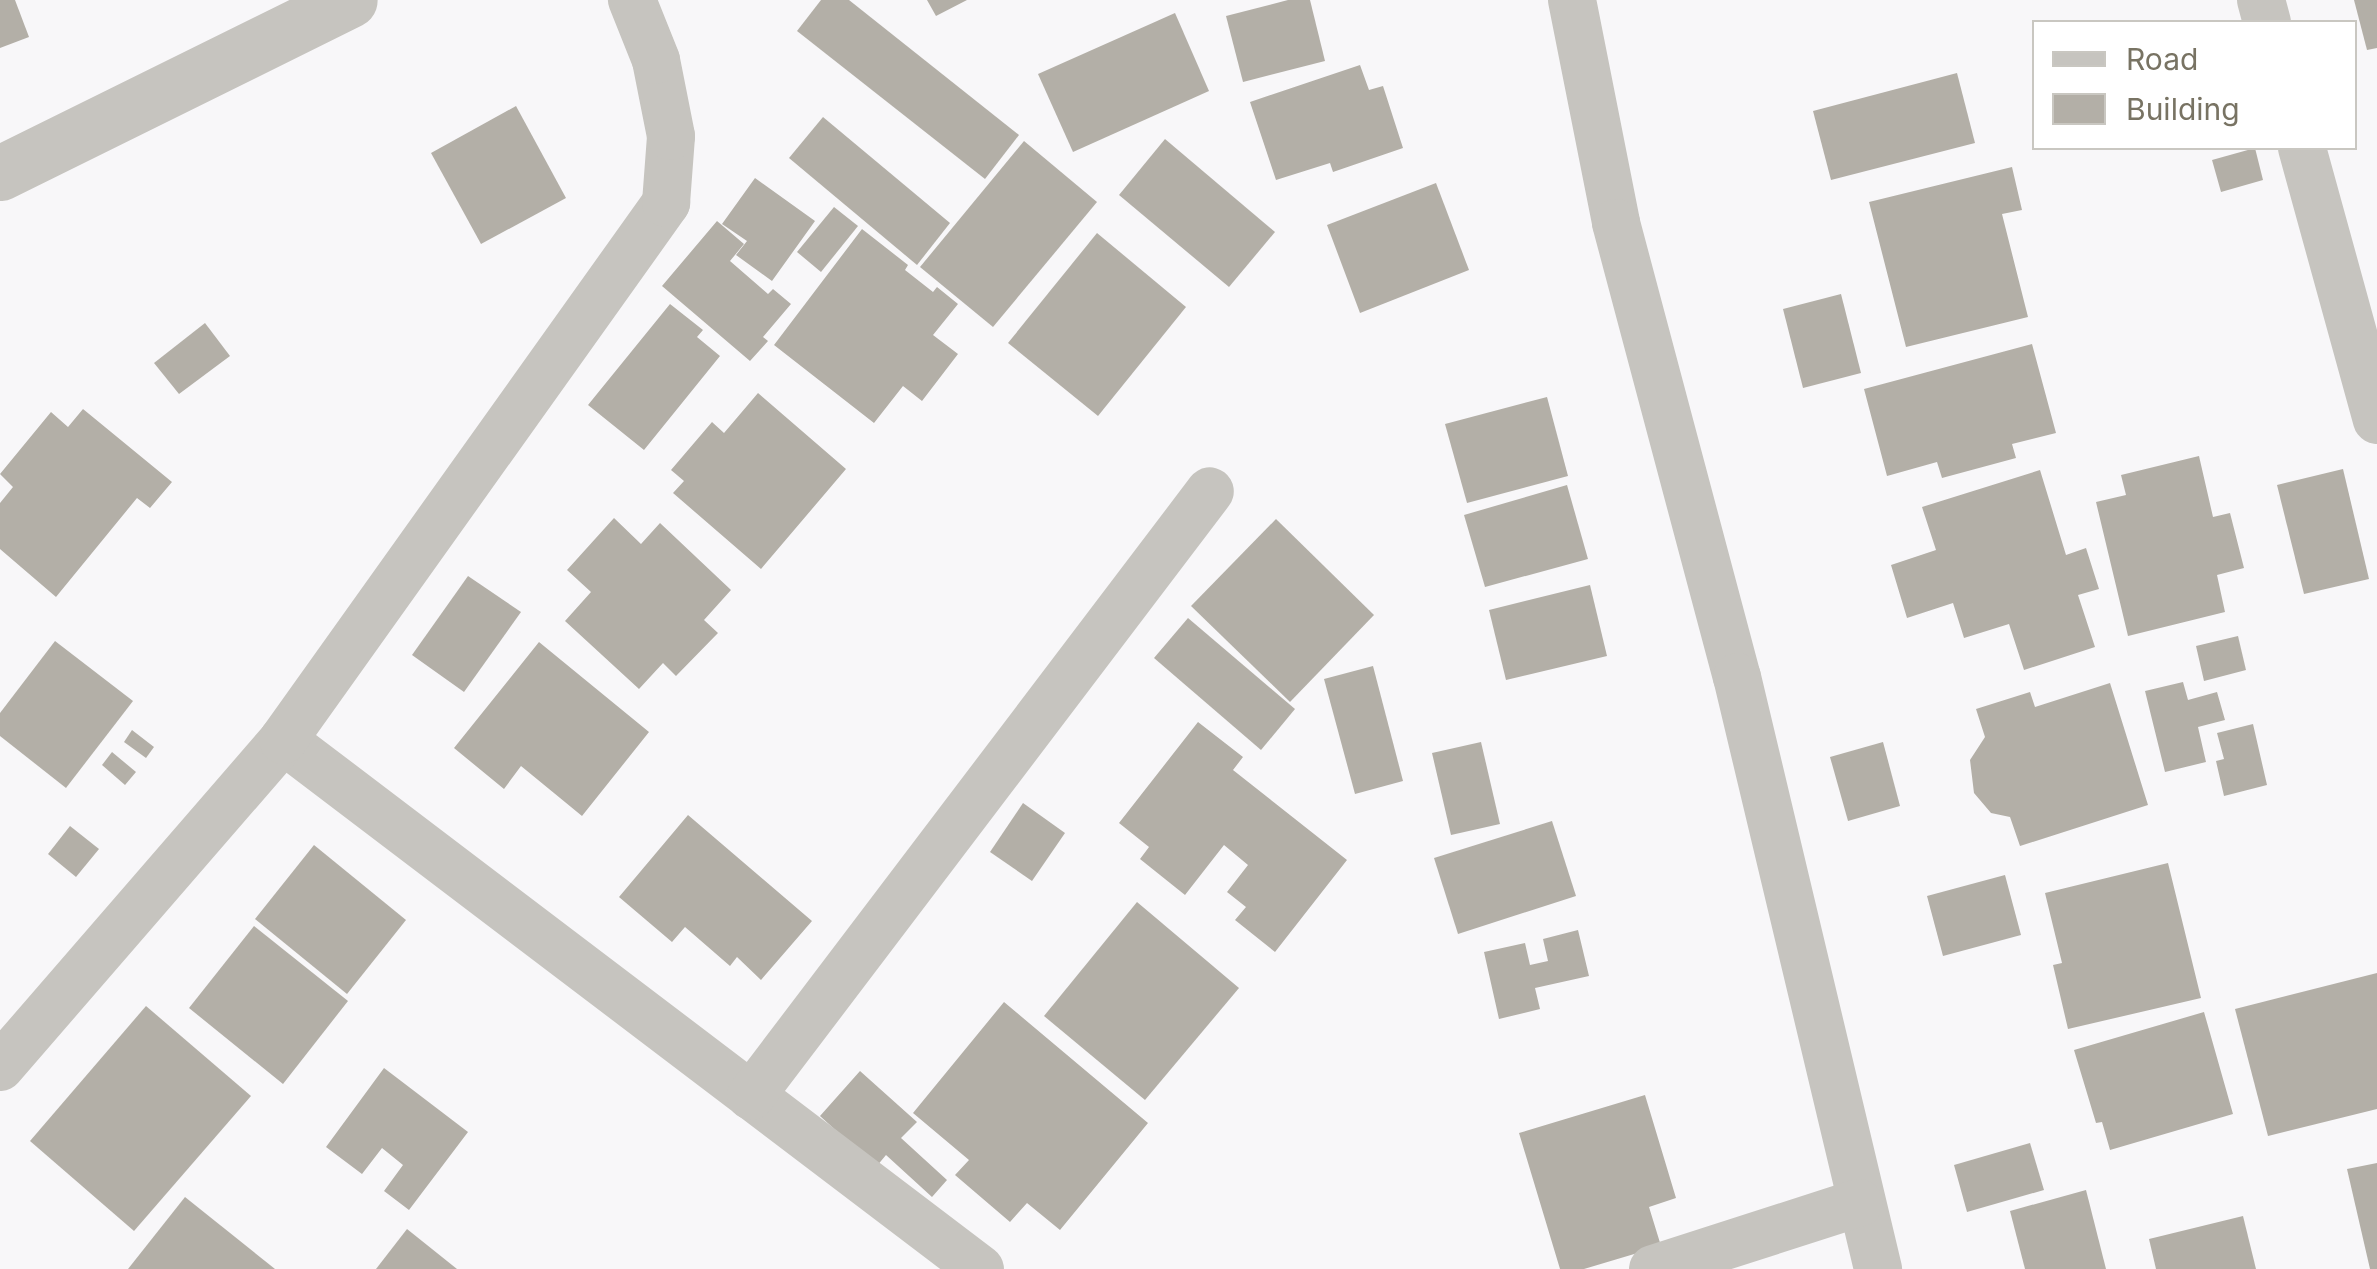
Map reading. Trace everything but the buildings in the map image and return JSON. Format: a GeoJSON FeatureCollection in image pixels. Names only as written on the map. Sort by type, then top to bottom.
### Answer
{"type":"FeatureCollection","features":[{"type":"Feature","properties":{"kind":"street"},"geometry":{"type":"LineString","coordinates":[[0,173],[350,0]]}},
{"type":"Feature","properties":{"kind":"street"},"geometry":{"type":"LineString","coordinates":[[0,1067],[282,740],[666,203],[671,136],[656,60],[632,0]]}},
{"type":"Feature","properties":{"kind":"street"},"geometry":{"type":"LineString","coordinates":[[1572,0],[1616,222],[1738,677],[1859,1204],[1878,1269]]}},
{"type":"Feature","properties":{"kind":"street"},"geometry":{"type":"LineString","coordinates":[[2303,150],[2377,420]]}},
{"type":"Feature","properties":{"kind":"street"},"geometry":{"type":"LineString","coordinates":[[751,1096],[1210,491]]}},
{"type":"Feature","properties":{"kind":"street"},"geometry":{"type":"LineString","coordinates":[[282,740],[980,1269]]}},
{"type":"Feature","properties":{"kind":"street"},"geometry":{"type":"LineString","coordinates":[[1652,1269],[1859,1204]]}}]}
